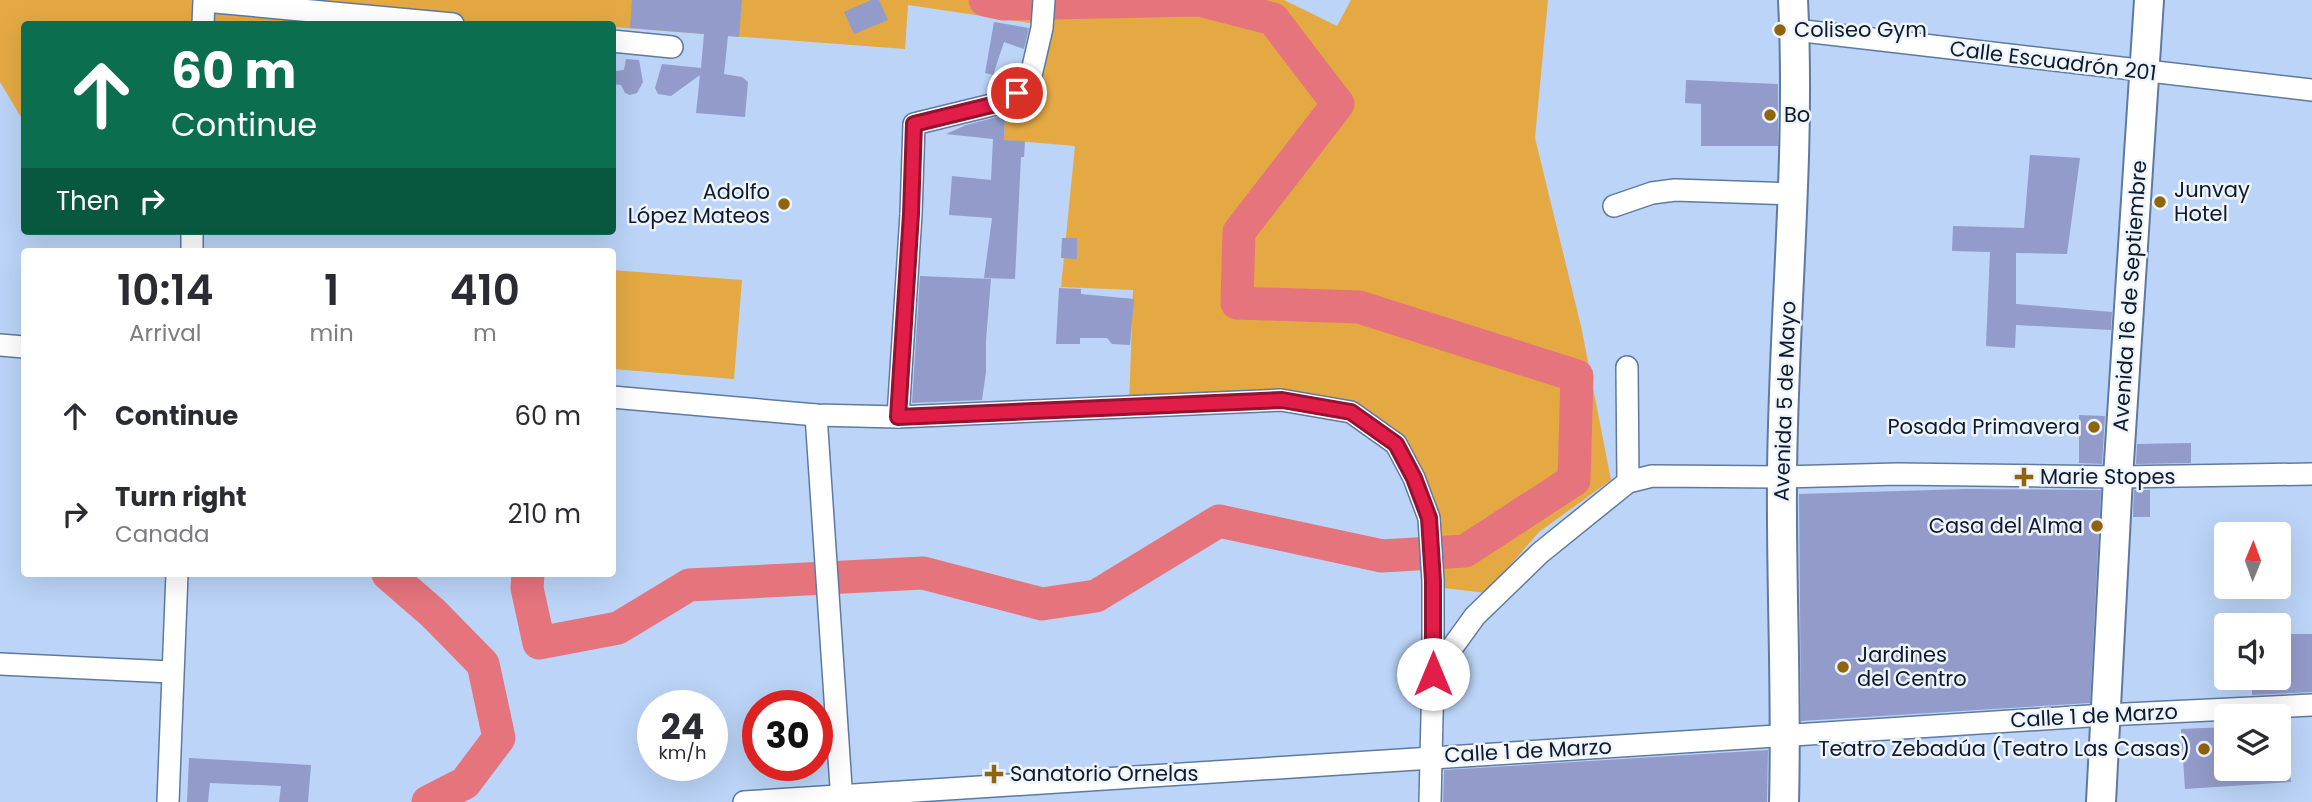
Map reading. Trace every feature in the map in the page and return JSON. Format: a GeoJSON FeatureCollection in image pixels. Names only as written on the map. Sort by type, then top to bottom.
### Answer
{"type":"FeatureCollection","features":[{"type":"Feature","properties":{"kind":"main road","name":"Avenida 5 de Mayo"},"geometry":{"type":"LineString","coordinates":[[1784,802],[1786,737],[1782,477],[1792,194],[1795,30],[1793,0]]}},
{"type":"Feature","properties":{"kind":"main road","name":"Avenida 16 de Septiembre"},"geometry":{"type":"LineString","coordinates":[[2101,802],[2149,0]]}},
{"type":"Feature","properties":{"kind":"street"},"geometry":{"type":"LineString","coordinates":[[898,417],[914,124],[1004,102],[1029,84],[1042,28],[1044,0]]}},
{"type":"Feature","properties":{"kind":"street"},"geometry":{"type":"LineString","coordinates":[[203,21],[204,1],[421,21]]}},
{"type":"Feature","properties":{"kind":"street","name":"Calle Escuadrón 201"},"geometry":{"type":"LineString","coordinates":[[1795,30],[2312,90]]}},
{"type":"Feature","properties":{"kind":"street"},"geometry":{"type":"LineString","coordinates":[[616,41],[672,47]]}},
{"type":"Feature","properties":{"kind":"street"},"geometry":{"type":"LineString","coordinates":[[1614,206],[1652,193],[1675,190],[1792,194]]}},
{"type":"Feature","properties":{"kind":"street"},"geometry":{"type":"LineString","coordinates":[[0,345],[21,347]]}},
{"type":"Feature","properties":{"kind":"street"},"geometry":{"type":"LineString","coordinates":[[1627,367],[1628,482]]}},
{"type":"Feature","properties":{"kind":"street"},"geometry":{"type":"LineString","coordinates":[[616,397],[816,415],[898,417],[1282,400],[1351,412],[1396,444],[1414,478],[1429,518],[1433,581],[1430,802]]}},
{"type":"Feature","properties":{"kind":"street"},"geometry":{"type":"LineString","coordinates":[[816,415],[842,798]]}},
{"type":"Feature","properties":{"kind":"street"},"geometry":{"type":"LineString","coordinates":[[1433,674],[1475,616],[1540,553],[1628,482],[1652,477],[1898,474],[2119,477],[2312,474]]}},
{"type":"Feature","properties":{"kind":"street"},"geometry":{"type":"LineString","coordinates":[[168,802],[177,577]]}},
{"type":"Feature","properties":{"kind":"street"},"geometry":{"type":"LineString","coordinates":[[0,664],[172,672]]}},
{"type":"Feature","properties":{"kind":"street","name":"Calle 1 de Marzo"},"geometry":{"type":"LineString","coordinates":[[744,802],[842,798],[1431,756],[2312,705]]}},
{"type":"Feature","properties":{"kind":"shaded area"},"geometry":{"type":"Polygon","coordinates":[[[0,0],[1284,0],[1337,26],[1351,0],[1548,0],[1535,138],[1581,326],[1611,480],[1539,532],[1486,593],[1436,587],[1420,476],[1353,409],[1129,406],[1133,290],[1061,287],[1075,146],[1004,140],[1005,108],[1050,26],[908,5],[905,49],[616,27],[616,21],[21,21],[21,117],[0,82],[0,0]]]}},
{"type":"Feature","properties":{"kind":"shaded area"},"geometry":{"type":"Polygon","coordinates":[[[616,270],[742,280],[734,379],[616,369],[616,270]]]}},
{"type":"Feature","properties":{"kind":"building"},"geometry":{"type":"Polygon","coordinates":[[[632,0],[742,0],[739,37],[728,36],[724,74],[742,77],[748,82],[745,117],[696,113],[700,75],[671,96],[658,94],[655,88],[662,64],[701,68],[704,34],[630,28],[632,0]]]}},
{"type":"Feature","properties":{"kind":"building"},"geometry":{"type":"Polygon","coordinates":[[[871,0],[879,0],[888,20],[854,34],[844,12],[871,0]]]}},
{"type":"Feature","properties":{"kind":"building"},"geometry":{"type":"Polygon","coordinates":[[[994,22],[1029,28],[1024,49],[1004,42],[993,75],[985,73],[994,22]]]}},
{"type":"Feature","properties":{"kind":"building"},"geometry":{"type":"Polygon","coordinates":[[[626,59],[639,60],[643,82],[637,93],[625,93],[621,85],[616,84],[616,71],[624,70],[626,59]]]}},
{"type":"Feature","properties":{"kind":"building","name":"Bo"},"geometry":{"type":"Polygon","coordinates":[[[1686,80],[1778,84],[1778,146],[1701,146],[1701,104],[1685,103],[1686,80]]]}},
{"type":"Feature","properties":{"kind":"building"},"geometry":{"type":"Polygon","coordinates":[[[1005,115],[1004,140],[1025,141],[1024,157],[1021,157],[1015,279],[984,278],[992,218],[949,215],[952,176],[991,180],[993,139],[946,134],[966,125],[1005,115]]]}},
{"type":"Feature","properties":{"kind":"building"},"geometry":{"type":"Polygon","coordinates":[[[2030,155],[2080,158],[2067,254],[2016,253],[2016,304],[2112,312],[2111,330],[2016,325],[2015,348],[1986,346],[1990,252],[1952,251],[1953,226],[2024,228],[2030,155]]]}},
{"type":"Feature","properties":{"kind":"building"},"geometry":{"type":"Polygon","coordinates":[[[1062,238],[1077,238],[1077,259],[1061,258],[1062,238]]]}},
{"type":"Feature","properties":{"kind":"building"},"geometry":{"type":"Polygon","coordinates":[[[920,276],[991,279],[982,400],[912,403],[920,276]]]}},
{"type":"Feature","properties":{"kind":"building"},"geometry":{"type":"Polygon","coordinates":[[[1059,288],[1081,289],[1081,294],[1134,299],[1130,345],[1112,344],[1107,338],[1080,338],[1080,344],[1056,344],[1059,288]]]}},
{"type":"Feature","properties":{"kind":"building"},"geometry":{"type":"Polygon","coordinates":[[[2079,415],[2105,416],[2102,464],[2079,463],[2079,415]]]}},
{"type":"Feature","properties":{"kind":"building"},"geometry":{"type":"Polygon","coordinates":[[[2191,443],[2191,463],[2136,464],[2137,444],[2191,443]]]}},
{"type":"Feature","properties":{"kind":"building"},"geometry":{"type":"Polygon","coordinates":[[[1966,489],[2101,490],[2090,703],[1801,721],[1799,494],[1966,489]]]}},
{"type":"Feature","properties":{"kind":"building"},"geometry":{"type":"Polygon","coordinates":[[[2134,490],[2150,490],[2150,517],[2133,517],[2134,490]]]}},
{"type":"Feature","properties":{"kind":"building"},"geometry":{"type":"Polygon","coordinates":[[[2291,634],[2312,634],[2312,692],[2252,695],[2252,690],[2291,690],[2291,634]]]}},
{"type":"Feature","properties":{"kind":"building"},"geometry":{"type":"Polygon","coordinates":[[[2214,728],[2214,781],[2291,782],[2185,789],[2181,729],[2214,728]]]}},
{"type":"Feature","properties":{"kind":"building"},"geometry":{"type":"Polygon","coordinates":[[[1768,750],[1767,802],[1443,802],[1444,770],[1768,750]]]}},
{"type":"Feature","properties":{"kind":"building"},"geometry":{"type":"Polygon","coordinates":[[[189,758],[311,765],[308,802],[279,802],[281,786],[210,783],[208,802],[187,802],[189,758]]]}},
{"type":"Feature","properties":{"kind":"waterway"},"geometry":{"type":"LineString","coordinates":[[528,577],[527,588],[539,643],[618,628],[689,585],[923,573],[1042,604],[1096,596],[1219,521],[1382,556],[1465,551],[1574,480],[1577,376],[1359,307],[1237,303],[1239,232],[1338,104],[1273,19],[1200,0],[1004,4],[985,0]]}},
{"type":"Feature","properties":{"kind":"waterway"},"geometry":{"type":"LineString","coordinates":[[391,577],[433,613],[483,664],[499,738],[465,783],[428,802]]}},
{"type":"Feature","properties":{"kind":"place","name":"Coliseo Gym"},"geometry":{"type":"Point","coordinates":[1780,30]}},
{"type":"Feature","properties":{"kind":"place","name":"Bo"},"geometry":{"type":"Point","coordinates":[1770,115]}},
{"type":"Feature","properties":{"kind":"place","name":"Junvay Hotel"},"geometry":{"type":"Point","coordinates":[2160,202]}},
{"type":"Feature","properties":{"kind":"place","name":"Adolfo López Mateos"},"geometry":{"type":"Point","coordinates":[784,204]}},
{"type":"Feature","properties":{"kind":"place","name":"Posada Primavera"},"geometry":{"type":"Point","coordinates":[2094,427]}},
{"type":"Feature","properties":{"kind":"place","name":"Marie Stopes"},"geometry":{"type":"Point","coordinates":[2024,477]}},
{"type":"Feature","properties":{"kind":"place","name":"Casa del Alma"},"geometry":{"type":"Point","coordinates":[2097,526]}},
{"type":"Feature","properties":{"kind":"place","name":"Jardines del Centro"},"geometry":{"type":"Point","coordinates":[1843,667]}},
{"type":"Feature","properties":{"kind":"place","name":"Teatro Zebadúa (Teatro Las Casas)"},"geometry":{"type":"Point","coordinates":[2204,749]}},
{"type":"Feature","properties":{"kind":"place","name":"Sanatorio Ornelas"},"geometry":{"type":"Point","coordinates":[994,774]}},
{"type":"Feature","properties":{"kind":"route"},"geometry":{"type":"LineString","coordinates":[[1017,93],[1004,102],[914,124],[898,417],[1282,400],[1351,412],[1396,444],[1414,478],[1429,518],[1433,581],[1433,674]]}}]}
